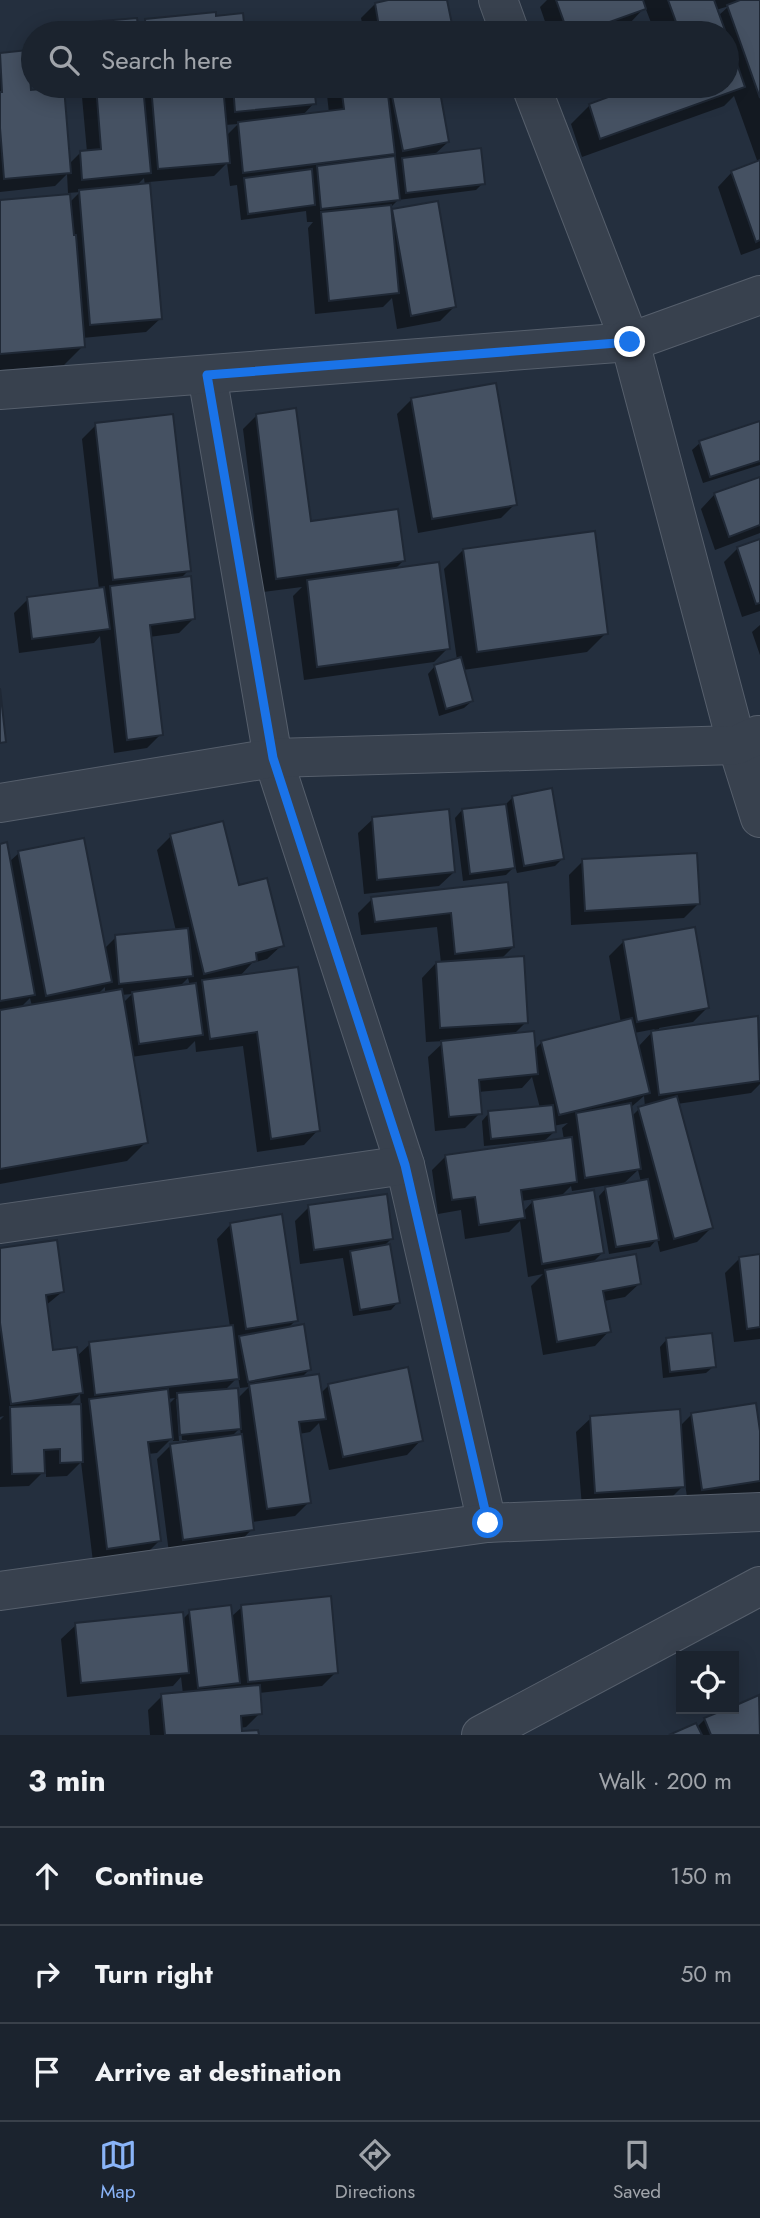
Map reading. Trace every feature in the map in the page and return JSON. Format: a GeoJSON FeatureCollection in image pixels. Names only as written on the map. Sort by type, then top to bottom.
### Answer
{"type":"FeatureCollection","features":[{"type":"Feature","properties":{"kind":"street"},"geometry":{"type":"LineString","coordinates":[[498,0],[506,21]]}},
{"type":"Feature","properties":{"kind":"street"},"geometry":{"type":"LineString","coordinates":[[536,98],[630,342],[748,740],[760,818]]}},
{"type":"Feature","properties":{"kind":"street"},"geometry":{"type":"LineString","coordinates":[[0,390],[630,342],[760,295]]}},
{"type":"Feature","properties":{"kind":"street"},"geometry":{"type":"LineString","coordinates":[[207,375],[273,758],[405,1165],[488,1523]]}},
{"type":"Feature","properties":{"kind":"street"},"geometry":{"type":"LineString","coordinates":[[0,803],[273,758],[748,740]]}},
{"type":"Feature","properties":{"kind":"street"},"geometry":{"type":"LineString","coordinates":[[0,1224],[405,1165]]}},
{"type":"Feature","properties":{"kind":"street"},"geometry":{"type":"LineString","coordinates":[[0,1591],[488,1523],[760,1512]]}},
{"type":"Feature","properties":{"kind":"street"},"geometry":{"type":"LineString","coordinates":[[481,1735],[760,1586]]}},
{"type":"Feature","properties":{"kind":"building"},"geometry":{"type":"Polygon","coordinates":[[[388,0],[447,0],[451,21],[378,21],[375,3],[388,0]]]}},
{"type":"Feature","properties":{"kind":"building"},"geometry":{"type":"Polygon","coordinates":[[[556,0],[643,0],[646,9],[612,21],[564,21],[556,0]]]}},
{"type":"Feature","properties":{"kind":"building"},"geometry":{"type":"Polygon","coordinates":[[[668,0],[714,0],[722,21],[676,21],[668,0]]]}},
{"type":"Feature","properties":{"kind":"building"},"geometry":{"type":"Polygon","coordinates":[[[740,0],[760,0],[760,98],[739,39],[739,21],[733,21],[727,5],[740,0]]]}},
{"type":"Feature","properties":{"kind":"building"},"geometry":{"type":"Polygon","coordinates":[[[216,12],[216,16],[243,13],[244,21],[145,21],[216,12]]]}},
{"type":"Feature","properties":{"kind":"building"},"geometry":{"type":"Polygon","coordinates":[[[137,18],[137,21],[102,21],[137,18]]]}},
{"type":"Feature","properties":{"kind":"building"},"geometry":{"type":"Polygon","coordinates":[[[21,51],[21,98],[65,98],[71,173],[4,179],[0,128],[0,53],[21,51]]]}},
{"type":"Feature","properties":{"kind":"building"},"geometry":{"type":"Polygon","coordinates":[[[739,70],[745,87],[739,89],[739,70]]]}},
{"type":"Feature","properties":{"kind":"building"},"geometry":{"type":"Polygon","coordinates":[[[97,98],[144,98],[151,173],[82,180],[80,151],[101,149],[97,98]]]}},
{"type":"Feature","properties":{"kind":"building"},"geometry":{"type":"Polygon","coordinates":[[[152,98],[224,98],[230,163],[158,169],[152,98]]]}},
{"type":"Feature","properties":{"kind":"building"},"geometry":{"type":"Polygon","coordinates":[[[234,98],[315,98],[316,104],[235,112],[234,98]]]}},
{"type":"Feature","properties":{"kind":"building"},"geometry":{"type":"Polygon","coordinates":[[[343,98],[388,98],[395,154],[243,173],[238,122],[344,109],[343,98]]]}},
{"type":"Feature","properties":{"kind":"building"},"geometry":{"type":"Polygon","coordinates":[[[392,98],[441,98],[449,142],[403,151],[392,98]]]}},
{"type":"Feature","properties":{"kind":"building"},"geometry":{"type":"Polygon","coordinates":[[[605,98],[714,98],[600,139],[589,104],[605,98]]]}},
{"type":"Feature","properties":{"kind":"building"},"geometry":{"type":"Polygon","coordinates":[[[481,148],[485,184],[406,193],[402,158],[481,148]]]}},
{"type":"Feature","properties":{"kind":"building"},"geometry":{"type":"Polygon","coordinates":[[[395,156],[400,200],[321,209],[317,166],[395,156]]]}},
{"type":"Feature","properties":{"kind":"building"},"geometry":{"type":"Polygon","coordinates":[[[760,160],[760,240],[756,242],[731,171],[760,160]]]}},
{"type":"Feature","properties":{"kind":"building"},"geometry":{"type":"Polygon","coordinates":[[[312,169],[315,205],[248,214],[244,178],[312,169]]]}},
{"type":"Feature","properties":{"kind":"building"},"geometry":{"type":"Polygon","coordinates":[[[150,183],[162,319],[90,325],[79,190],[150,183]]]}},
{"type":"Feature","properties":{"kind":"building"},"geometry":{"type":"Polygon","coordinates":[[[70,194],[85,347],[0,354],[0,200],[70,194]]]}},
{"type":"Feature","properties":{"kind":"building"},"geometry":{"type":"Polygon","coordinates":[[[438,201],[456,307],[411,316],[392,209],[438,201]]]}},
{"type":"Feature","properties":{"kind":"building"},"geometry":{"type":"Polygon","coordinates":[[[391,205],[399,293],[329,301],[321,212],[391,205]]]}},
{"type":"Feature","properties":{"kind":"building"},"geometry":{"type":"Polygon","coordinates":[[[496,383],[517,505],[432,519],[411,398],[496,383]]]}},
{"type":"Feature","properties":{"kind":"building"},"geometry":{"type":"Polygon","coordinates":[[[296,408],[311,521],[398,509],[405,561],[276,579],[256,414],[296,408]]]}},
{"type":"Feature","properties":{"kind":"building"},"geometry":{"type":"Polygon","coordinates":[[[173,414],[191,571],[113,580],[95,423],[173,414]]]}},
{"type":"Feature","properties":{"kind":"building"},"geometry":{"type":"Polygon","coordinates":[[[760,421],[760,461],[710,477],[699,441],[760,421]]]}},
{"type":"Feature","properties":{"kind":"building"},"geometry":{"type":"Polygon","coordinates":[[[760,477],[760,525],[729,537],[714,493],[760,477]]]}},
{"type":"Feature","properties":{"kind":"building"},"geometry":{"type":"Polygon","coordinates":[[[595,531],[608,634],[477,652],[463,549],[595,531]]]}},
{"type":"Feature","properties":{"kind":"building"},"geometry":{"type":"Polygon","coordinates":[[[760,539],[760,603],[756,604],[737,547],[760,539]]]}},
{"type":"Feature","properties":{"kind":"building"},"geometry":{"type":"Polygon","coordinates":[[[439,562],[450,649],[317,667],[307,580],[439,562]]]}},
{"type":"Feature","properties":{"kind":"building"},"geometry":{"type":"Polygon","coordinates":[[[191,576],[195,619],[150,625],[163,735],[127,740],[110,586],[191,576]]]}},
{"type":"Feature","properties":{"kind":"building"},"geometry":{"type":"Polygon","coordinates":[[[104,587],[110,629],[32,639],[27,597],[104,587]]]}},
{"type":"Feature","properties":{"kind":"building"},"geometry":{"type":"Polygon","coordinates":[[[461,657],[473,701],[446,709],[434,665],[461,657]]]}},
{"type":"Feature","properties":{"kind":"building"},"geometry":{"type":"Polygon","coordinates":[[[0,688],[6,742],[0,743],[0,688]]]}},
{"type":"Feature","properties":{"kind":"building"},"geometry":{"type":"Polygon","coordinates":[[[552,788],[564,859],[524,866],[512,796],[552,788]]]}},
{"type":"Feature","properties":{"kind":"building"},"geometry":{"type":"Polygon","coordinates":[[[506,804],[515,868],[470,874],[462,809],[506,804]]]}},
{"type":"Feature","properties":{"kind":"building"},"geometry":{"type":"Polygon","coordinates":[[[449,809],[455,872],[377,880],[372,817],[449,809]]]}},
{"type":"Feature","properties":{"kind":"building"},"geometry":{"type":"Polygon","coordinates":[[[223,821],[239,885],[267,878],[284,946],[256,953],[257,961],[204,974],[170,834],[223,821]]]}},
{"type":"Feature","properties":{"kind":"building"},"geometry":{"type":"Polygon","coordinates":[[[84,838],[112,982],[46,996],[18,851],[84,838]]]}},
{"type":"Feature","properties":{"kind":"building"},"geometry":{"type":"Polygon","coordinates":[[[7,842],[35,995],[0,1001],[0,844],[7,842]]]}},
{"type":"Feature","properties":{"kind":"building"},"geometry":{"type":"Polygon","coordinates":[[[697,853],[700,904],[585,911],[582,859],[697,853]]]}},
{"type":"Feature","properties":{"kind":"building"},"geometry":{"type":"Polygon","coordinates":[[[508,882],[514,947],[455,954],[451,913],[375,922],[371,897],[508,882]]]}},
{"type":"Feature","properties":{"kind":"building"},"geometry":{"type":"Polygon","coordinates":[[[695,927],[709,1008],[637,1022],[623,940],[695,927]]]}},
{"type":"Feature","properties":{"kind":"building"},"geometry":{"type":"Polygon","coordinates":[[[188,928],[193,976],[119,984],[115,935],[188,928]]]}},
{"type":"Feature","properties":{"kind":"building"},"geometry":{"type":"Polygon","coordinates":[[[524,956],[528,1023],[440,1028],[436,962],[524,956]]]}},
{"type":"Feature","properties":{"kind":"building"},"geometry":{"type":"Polygon","coordinates":[[[298,967],[320,1131],[271,1139],[257,1032],[210,1039],[202,980],[298,967]]]}},
{"type":"Feature","properties":{"kind":"building"},"geometry":{"type":"Polygon","coordinates":[[[196,983],[203,1035],[139,1044],[132,992],[196,983]]]}},
{"type":"Feature","properties":{"kind":"building"},"geometry":{"type":"Polygon","coordinates":[[[122,989],[148,1143],[0,1169],[0,1010],[122,989]]]}},
{"type":"Feature","properties":{"kind":"building"},"geometry":{"type":"Polygon","coordinates":[[[758,1016],[760,1081],[659,1095],[651,1031],[758,1016]]]}},
{"type":"Feature","properties":{"kind":"building"},"geometry":{"type":"Polygon","coordinates":[[[632,1018],[650,1093],[559,1115],[541,1041],[632,1018]]]}},
{"type":"Feature","properties":{"kind":"building"},"geometry":{"type":"Polygon","coordinates":[[[534,1031],[538,1074],[479,1080],[482,1114],[449,1117],[441,1041],[534,1031]]]}},
{"type":"Feature","properties":{"kind":"building"},"geometry":{"type":"Polygon","coordinates":[[[677,1096],[713,1228],[674,1239],[638,1107],[677,1096]]]}},
{"type":"Feature","properties":{"kind":"building"},"geometry":{"type":"Polygon","coordinates":[[[631,1103],[641,1169],[585,1178],[576,1113],[631,1103]]]}},
{"type":"Feature","properties":{"kind":"building"},"geometry":{"type":"Polygon","coordinates":[[[553,1105],[556,1132],[491,1139],[488,1111],[553,1105]]]}},
{"type":"Feature","properties":{"kind":"building"},"geometry":{"type":"Polygon","coordinates":[[[572,1137],[577,1182],[521,1190],[525,1218],[479,1225],[475,1197],[452,1200],[445,1155],[572,1137]]]}},
{"type":"Feature","properties":{"kind":"building"},"geometry":{"type":"Polygon","coordinates":[[[648,1179],[659,1240],[616,1247],[605,1187],[648,1179]]]}},
{"type":"Feature","properties":{"kind":"building"},"geometry":{"type":"Polygon","coordinates":[[[594,1190],[604,1253],[542,1264],[532,1200],[594,1190]]]}},
{"type":"Feature","properties":{"kind":"building"},"geometry":{"type":"Polygon","coordinates":[[[387,1194],[393,1239],[314,1250],[308,1205],[387,1194]]]}},
{"type":"Feature","properties":{"kind":"building"},"geometry":{"type":"Polygon","coordinates":[[[282,1214],[298,1321],[246,1329],[230,1223],[282,1214]]]}},
{"type":"Feature","properties":{"kind":"building"},"geometry":{"type":"Polygon","coordinates":[[[57,1240],[64,1292],[46,1295],[53,1350],[77,1347],[83,1393],[11,1404],[0,1323],[0,1248],[57,1240]]]}},
{"type":"Feature","properties":{"kind":"building"},"geometry":{"type":"Polygon","coordinates":[[[390,1244],[400,1303],[360,1310],[350,1251],[390,1244]]]}},
{"type":"Feature","properties":{"kind":"building"},"geometry":{"type":"Polygon","coordinates":[[[636,1254],[641,1284],[603,1291],[611,1332],[557,1342],[545,1270],[636,1254]]]}},
{"type":"Feature","properties":{"kind":"building"},"geometry":{"type":"Polygon","coordinates":[[[760,1254],[760,1327],[747,1329],[739,1257],[760,1254]]]}},
{"type":"Feature","properties":{"kind":"building"},"geometry":{"type":"Polygon","coordinates":[[[304,1324],[311,1370],[248,1382],[239,1336],[304,1324]]]}},
{"type":"Feature","properties":{"kind":"building"},"geometry":{"type":"Polygon","coordinates":[[[233,1325],[239,1379],[95,1395],[89,1342],[233,1325]]]}},
{"type":"Feature","properties":{"kind":"building"},"geometry":{"type":"Polygon","coordinates":[[[712,1333],[716,1367],[670,1372],[666,1338],[712,1333]]]}},
{"type":"Feature","properties":{"kind":"building"},"geometry":{"type":"Polygon","coordinates":[[[408,1367],[423,1441],[343,1457],[328,1384],[408,1367]]]}},
{"type":"Feature","properties":{"kind":"building"},"geometry":{"type":"Polygon","coordinates":[[[319,1374],[326,1419],[299,1422],[311,1503],[267,1509],[249,1384],[319,1374]]]}},
{"type":"Feature","properties":{"kind":"building"},"geometry":{"type":"Polygon","coordinates":[[[238,1388],[241,1429],[180,1435],[177,1393],[238,1388]]]}},
{"type":"Feature","properties":{"kind":"building"},"geometry":{"type":"Polygon","coordinates":[[[168,1389],[173,1439],[148,1442],[161,1541],[107,1549],[89,1399],[168,1389]]]}},
{"type":"Feature","properties":{"kind":"building"},"geometry":{"type":"Polygon","coordinates":[[[756,1403],[760,1431],[760,1481],[702,1490],[691,1413],[756,1403]]]}},
{"type":"Feature","properties":{"kind":"building"},"geometry":{"type":"Polygon","coordinates":[[[81,1404],[83,1462],[60,1463],[60,1449],[44,1450],[45,1473],[12,1474],[10,1407],[81,1404]]]}},
{"type":"Feature","properties":{"kind":"building"},"geometry":{"type":"Polygon","coordinates":[[[680,1409],[685,1487],[595,1493],[590,1416],[680,1409]]]}},
{"type":"Feature","properties":{"kind":"building"},"geometry":{"type":"Polygon","coordinates":[[[242,1434],[254,1530],[183,1540],[170,1444],[242,1434]]]}},
{"type":"Feature","properties":{"kind":"building"},"geometry":{"type":"Polygon","coordinates":[[[331,1596],[338,1673],[248,1682],[241,1605],[331,1596]]]}},
{"type":"Feature","properties":{"kind":"building"},"geometry":{"type":"Polygon","coordinates":[[[231,1605],[240,1683],[198,1688],[189,1610],[231,1605]]]}},
{"type":"Feature","properties":{"kind":"building"},"geometry":{"type":"Polygon","coordinates":[[[183,1612],[189,1673],[81,1683],[75,1623],[183,1612]]]}},
{"type":"Feature","properties":{"kind":"building"},"geometry":{"type":"Polygon","coordinates":[[[260,1685],[262,1714],[241,1716],[242,1731],[258,1730],[259,1735],[165,1735],[161,1694],[260,1685]]]}},
{"type":"Feature","properties":{"kind":"building"},"geometry":{"type":"Polygon","coordinates":[[[759,1695],[760,1735],[711,1735],[704,1718],[714,1714],[739,1714],[739,1704],[759,1695]]]}},
{"type":"Feature","properties":{"kind":"building"},"geometry":{"type":"Polygon","coordinates":[[[696,1723],[702,1735],[669,1735],[696,1723]]]}},
{"type":"Feature","properties":{"kind":"route"},"geometry":{"type":"LineString","coordinates":[[488,1523],[405,1165],[273,758],[207,375],[630,342]]}}]}
